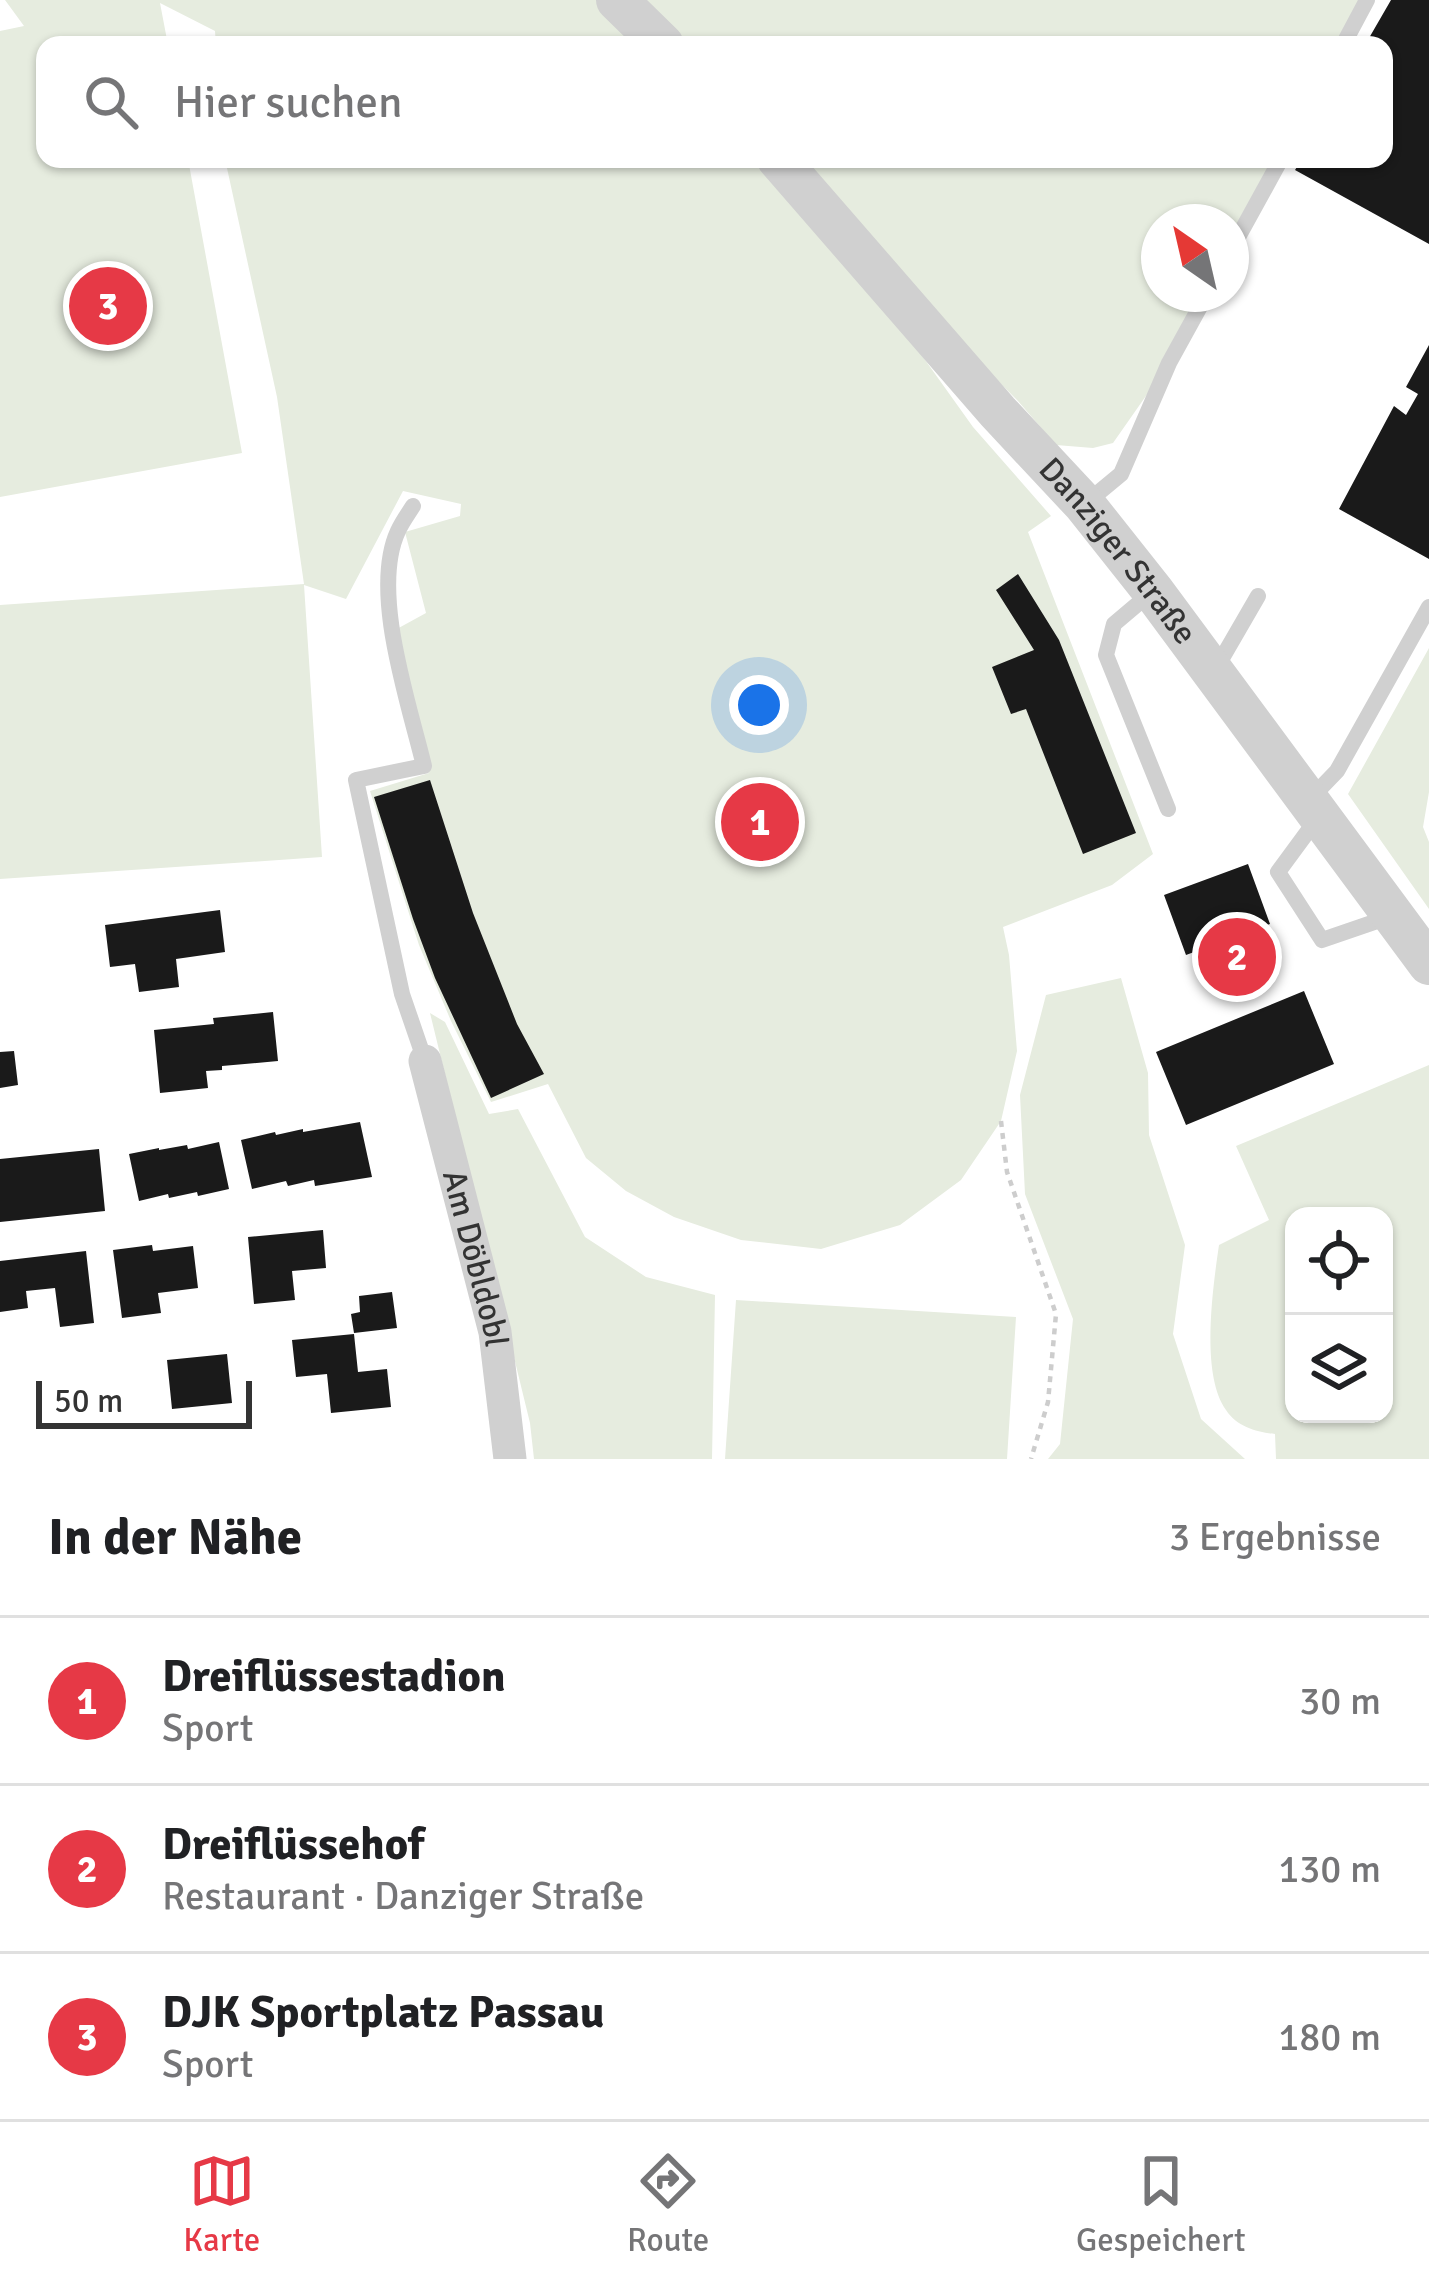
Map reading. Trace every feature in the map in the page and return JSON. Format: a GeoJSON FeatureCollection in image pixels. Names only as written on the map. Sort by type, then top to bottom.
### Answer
{"type":"FeatureCollection","features":[{"type":"Feature","properties":{"kind":"street"},"geometry":{"type":"LineString","coordinates":[[627,2],[655,36]]}},
{"type":"Feature","properties":{"kind":"street","name":"Danziger Straße"},"geometry":{"type":"LineString","coordinates":[[786,168],[1084,504],[1429,964]]}},
{"type":"Feature","properties":{"kind":"street","name":"Am Döbldobl"},"geometry":{"type":"LineString","coordinates":[[425,1060],[495,1332],[510,1459]]}},
{"type":"Feature","properties":{"kind":"lane"},"geometry":{"type":"LineString","coordinates":[[1348,36],[1367,0]]}},
{"type":"Feature","properties":{"kind":"lane"},"geometry":{"type":"LineString","coordinates":[[1249,217],[1276,168]]}},
{"type":"Feature","properties":{"kind":"lane"},"geometry":{"type":"LineString","coordinates":[[1084,504],[1121,474],[1169,363],[1197,312]]}},
{"type":"Feature","properties":{"kind":"lane"},"geometry":{"type":"LineString","coordinates":[[413,506],[397,534],[388,570],[392,632],[424,766],[356,780],[402,994],[425,1060]]}},
{"type":"Feature","properties":{"kind":"lane"},"geometry":{"type":"LineString","coordinates":[[1153,591],[1114,624],[1106,655],[1168,809]]}},
{"type":"Feature","properties":{"kind":"lane"},"geometry":{"type":"LineString","coordinates":[[1213,673],[1258,596]]}},
{"type":"Feature","properties":{"kind":"lane"},"geometry":{"type":"LineString","coordinates":[[1393,916],[1322,940],[1278,872],[1429,607]]}},
{"type":"Feature","properties":{"kind":"path"},"geometry":{"type":"LineString","coordinates":[[1001,1121],[1007,1172],[1056,1314],[1048,1402],[1031,1459]]}},
{"type":"Feature","properties":{"kind":"shaded area"},"geometry":{"type":"Polygon","coordinates":[[[5,0],[1367,0],[1348,36],[215,36],[215,31],[160,3],[166,36],[36,36],[36,168],[190,168],[242,453],[0,497],[0,31],[24,26],[5,0]]]}},
{"type":"Feature","properties":{"kind":"shaded area"},"geometry":{"type":"Polygon","coordinates":[[[227,168],[1276,168],[1249,217],[1249,204],[1141,204],[1141,312],[1197,312],[1169,363],[1113,443],[1093,448],[1056,445],[795,178],[973,427],[1051,516],[1028,532],[1153,854],[1112,885],[1003,927],[1017,1051],[1001,1121],[961,1180],[900,1225],[821,1249],[741,1240],[674,1217],[626,1191],[586,1158],[548,1084],[491,1102],[419,945],[370,791],[429,773],[395,630],[426,613],[405,532],[460,516],[461,504],[403,491],[346,599],[304,585],[322,857],[0,879],[0,605],[304,584],[277,397],[227,168]]]}},
{"type":"Feature","properties":{"kind":"shaded area"},"geometry":{"type":"Polygon","coordinates":[[[1429,648],[1429,792],[1423,827],[1429,842],[1429,909],[1348,794],[1429,648]]]}},
{"type":"Feature","properties":{"kind":"shaded area"},"geometry":{"type":"Polygon","coordinates":[[[1121,978],[1148,1073],[1149,1135],[1185,1245],[1173,1334],[1201,1419],[1245,1459],[1048,1459],[1060,1444],[1073,1319],[1025,1194],[1020,1095],[1046,995],[1121,978]]]}},
{"type":"Feature","properties":{"kind":"shaded area"},"geometry":{"type":"Polygon","coordinates":[[[430,1013],[445,1022],[489,1114],[518,1109],[585,1237],[646,1277],[715,1295],[712,1459],[534,1459],[530,1423],[430,1013]]]}},
{"type":"Feature","properties":{"kind":"shaded area"},"geometry":{"type":"Polygon","coordinates":[[[1429,1065],[1429,1459],[1276,1459],[1275,1434],[1248,1428],[1226,1410],[1213,1375],[1211,1353],[1219,1245],[1269,1220],[1236,1146],[1429,1065]]]}},
{"type":"Feature","properties":{"kind":"shaded area"},"geometry":{"type":"Polygon","coordinates":[[[736,1300],[1016,1317],[1007,1459],[725,1459],[736,1300]]]}},
{"type":"Feature","properties":{"kind":"building"},"geometry":{"type":"Polygon","coordinates":[[[1391,0],[1429,0],[1429,244],[1295,170],[1393,168],[1393,36],[1370,36],[1391,0]]]}},
{"type":"Feature","properties":{"kind":"building"},"geometry":{"type":"Polygon","coordinates":[[[1429,345],[1429,559],[1339,509],[1394,406],[1406,415],[1418,394],[1406,387],[1429,345]]]}},
{"type":"Feature","properties":{"kind":"building"},"geometry":{"type":"Polygon","coordinates":[[[1018,574],[1059,640],[1136,833],[1083,854],[1026,709],[1011,714],[992,667],[1034,650],[996,590],[1018,574]]]}},
{"type":"Feature","properties":{"kind":"building"},"geometry":{"type":"Polygon","coordinates":[[[430,780],[473,913],[517,1024],[544,1074],[491,1098],[435,978],[374,797],[430,780]]]}},
{"type":"Feature","properties":{"kind":"building"},"geometry":{"type":"Polygon","coordinates":[[[1248,864],[1270,924],[1186,955],[1164,895],[1248,864]]]}},
{"type":"Feature","properties":{"kind":"building"},"geometry":{"type":"Polygon","coordinates":[[[220,910],[225,952],[176,959],[179,987],[139,992],[135,964],[110,967],[105,925],[220,910]]]}},
{"type":"Feature","properties":{"kind":"building"},"geometry":{"type":"Polygon","coordinates":[[[1304,991],[1334,1064],[1186,1125],[1156,1052],[1304,991]]]}},
{"type":"Feature","properties":{"kind":"building"},"geometry":{"type":"Polygon","coordinates":[[[273,1012],[278,1061],[222,1066],[222,1070],[206,1071],[208,1088],[160,1093],[154,1030],[273,1012]]]}},
{"type":"Feature","properties":{"kind":"building"},"geometry":{"type":"Polygon","coordinates":[[[14,1051],[18,1085],[0,1088],[0,1052],[14,1051]]]}},
{"type":"Feature","properties":{"kind":"building"},"geometry":{"type":"Polygon","coordinates":[[[360,1122],[372,1177],[315,1186],[314,1180],[288,1186],[286,1181],[252,1189],[241,1140],[360,1122]]]}},
{"type":"Feature","properties":{"kind":"building"},"geometry":{"type":"Polygon","coordinates":[[[219,1142],[229,1189],[139,1201],[129,1154],[219,1142]]]}},
{"type":"Feature","properties":{"kind":"building"},"geometry":{"type":"Polygon","coordinates":[[[99,1149],[105,1211],[0,1222],[0,1159],[99,1149]]]}},
{"type":"Feature","properties":{"kind":"building"},"geometry":{"type":"Polygon","coordinates":[[[323,1230],[326,1268],[292,1271],[295,1300],[254,1304],[248,1237],[323,1230]]]}},
{"type":"Feature","properties":{"kind":"building"},"geometry":{"type":"Polygon","coordinates":[[[152,1245],[153,1251],[193,1246],[198,1288],[158,1293],[161,1313],[122,1318],[113,1250],[152,1245]]]}},
{"type":"Feature","properties":{"kind":"building"},"geometry":{"type":"Polygon","coordinates":[[[86,1251],[94,1323],[60,1327],[55,1288],[26,1291],[28,1308],[0,1312],[0,1261],[86,1251]]]}},
{"type":"Feature","properties":{"kind":"building"},"geometry":{"type":"Polygon","coordinates":[[[392,1292],[397,1328],[354,1333],[351,1314],[360,1312],[359,1296],[392,1292]]]}},
{"type":"Feature","properties":{"kind":"building"},"geometry":{"type":"Polygon","coordinates":[[[354,1334],[358,1372],[387,1369],[391,1407],[331,1413],[327,1374],[296,1377],[292,1340],[354,1334]]]}},
{"type":"Feature","properties":{"kind":"building"},"geometry":{"type":"Polygon","coordinates":[[[227,1354],[232,1403],[172,1409],[167,1360],[227,1354]]]}},
{"type":"Feature","properties":{"kind":"place","name":"DJK Sportplatz Passau"},"geometry":{"type":"Point","coordinates":[108,306]}},
{"type":"Feature","properties":{"kind":"place","name":"Dreiflüssestadion"},"geometry":{"type":"Point","coordinates":[760,822]}},
{"type":"Feature","properties":{"kind":"place","name":"Dreiflüssehof"},"geometry":{"type":"Point","coordinates":[1237,957]}}]}
